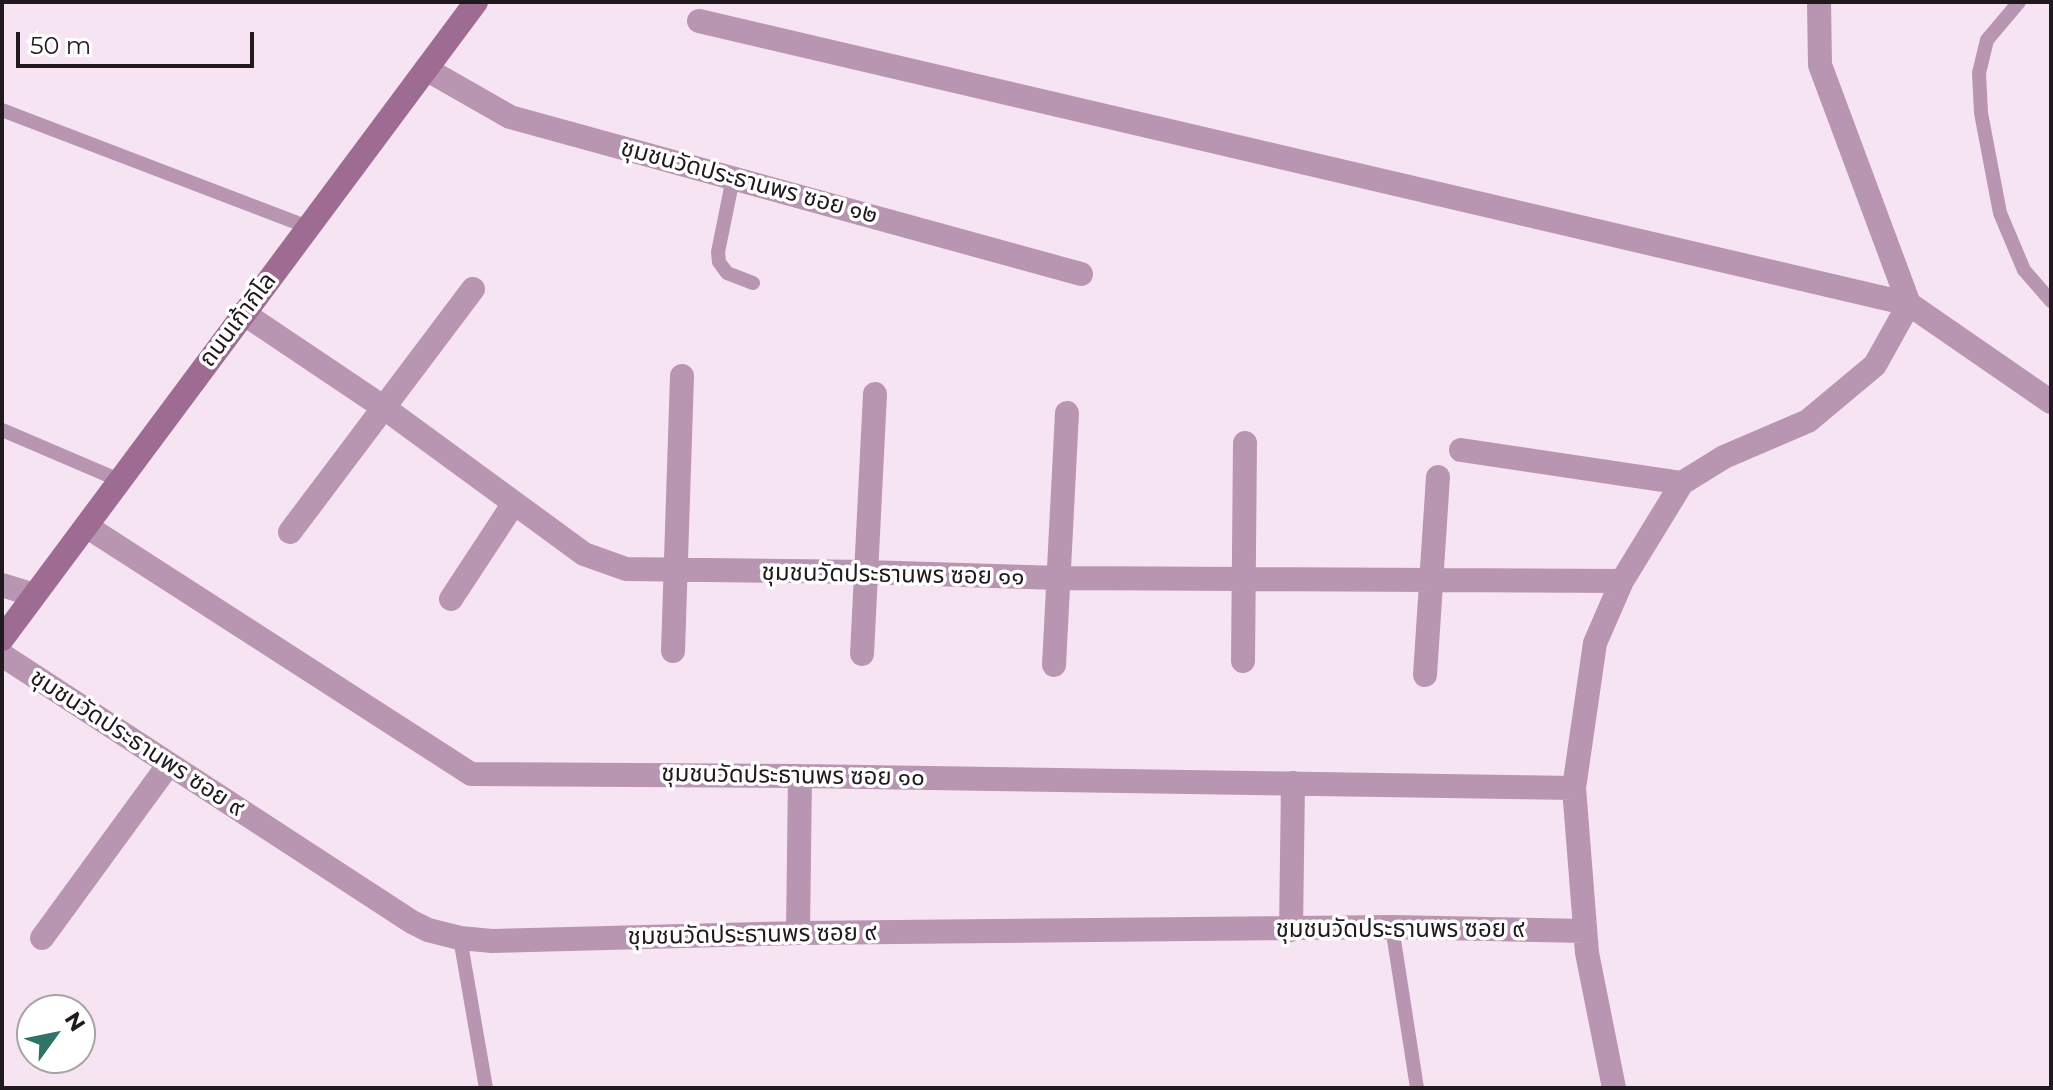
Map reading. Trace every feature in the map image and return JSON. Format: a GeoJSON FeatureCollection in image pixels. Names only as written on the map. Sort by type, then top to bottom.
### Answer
{"type":"FeatureCollection","features":[{"type":"Feature","properties":{"kind":"main road","name":"ถนนเก้ากิโล"},"geometry":{"type":"LineString","coordinates":[[2,639],[476,2]]}},
{"type":"Feature","properties":{"kind":"street"},"geometry":{"type":"LineString","coordinates":[[1614,1088],[1587,953],[1574,788],[1595,643],[1622,581],[1682,483],[1724,457],[1808,421],[1875,365],[1909,304],[1820,65],[1819,2]]}},
{"type":"Feature","properties":{"kind":"street"},"geometry":{"type":"LineString","coordinates":[[699,21],[1909,304],[2051,402]]}},
{"type":"Feature","properties":{"kind":"street","name":"ชุมชนวัดประธานพร ซอย ๑๒"},"geometry":{"type":"LineString","coordinates":[[426,69],[510,117],[1081,274]]}},
{"type":"Feature","properties":{"kind":"street"},"geometry":{"type":"LineString","coordinates":[[290,532],[473,289]]}},
{"type":"Feature","properties":{"kind":"street","name":"ชุมชนวัดประธานพร ซอย ๑๑"},"geometry":{"type":"LineString","coordinates":[[243,313],[383,407],[584,554],[626,569],[1059,578],[1622,581]]}},
{"type":"Feature","properties":{"kind":"street"},"geometry":{"type":"LineString","coordinates":[[673,651],[682,376]]}},
{"type":"Feature","properties":{"kind":"street"},"geometry":{"type":"LineString","coordinates":[[862,654],[875,394]]}},
{"type":"Feature","properties":{"kind":"street"},"geometry":{"type":"LineString","coordinates":[[1054,665],[1067,413]]}},
{"type":"Feature","properties":{"kind":"street"},"geometry":{"type":"LineString","coordinates":[[1243,661],[1245,443]]}},
{"type":"Feature","properties":{"kind":"street"},"geometry":{"type":"LineString","coordinates":[[1461,450],[1682,483]]}},
{"type":"Feature","properties":{"kind":"street"},"geometry":{"type":"LineString","coordinates":[[1425,675],[1438,477]]}},
{"type":"Feature","properties":{"kind":"street"},"geometry":{"type":"LineString","coordinates":[[451,599],[514,503]]}},
{"type":"Feature","properties":{"kind":"street","name":"ชุมชนวัดประธานพร ซอย ๑๐"},"geometry":{"type":"LineString","coordinates":[[86,526],[471,774],[1574,788]]}},
{"type":"Feature","properties":{"kind":"street"},"geometry":{"type":"LineString","coordinates":[[2,585],[34,595]]}},
{"type":"Feature","properties":{"kind":"street","name":"ชุมชนวัดประธานพร ซอย ๙"},"geometry":{"type":"LineString","coordinates":[[2,655],[412,922],[428,930],[460,938],[492,941],[798,933],[1392,927],[1585,931]]}},
{"type":"Feature","properties":{"kind":"street"},"geometry":{"type":"LineString","coordinates":[[42,938],[169,764]]}},
{"type":"Feature","properties":{"kind":"street"},"geometry":{"type":"LineString","coordinates":[[798,933],[800,776]]}},
{"type":"Feature","properties":{"kind":"street"},"geometry":{"type":"LineString","coordinates":[[1291,930],[1293,783]]}},
{"type":"Feature","properties":{"kind":"lane"},"geometry":{"type":"LineString","coordinates":[[2019,2],[1987,40],[1979,73],[1981,113],[2000,213],[2024,270],[2051,301]]}},
{"type":"Feature","properties":{"kind":"lane"},"geometry":{"type":"LineString","coordinates":[[2,110],[308,227]]}},
{"type":"Feature","properties":{"kind":"lane"},"geometry":{"type":"LineString","coordinates":[[733,178],[718,252],[719,262],[727,273],[753,283]]}},
{"type":"Feature","properties":{"kind":"lane"},"geometry":{"type":"LineString","coordinates":[[2,430],[119,480]]}},
{"type":"Feature","properties":{"kind":"lane"},"geometry":{"type":"LineString","coordinates":[[1392,927],[1417,1088]]}},
{"type":"Feature","properties":{"kind":"lane"},"geometry":{"type":"LineString","coordinates":[[460,938],[486,1088]]}}]}
